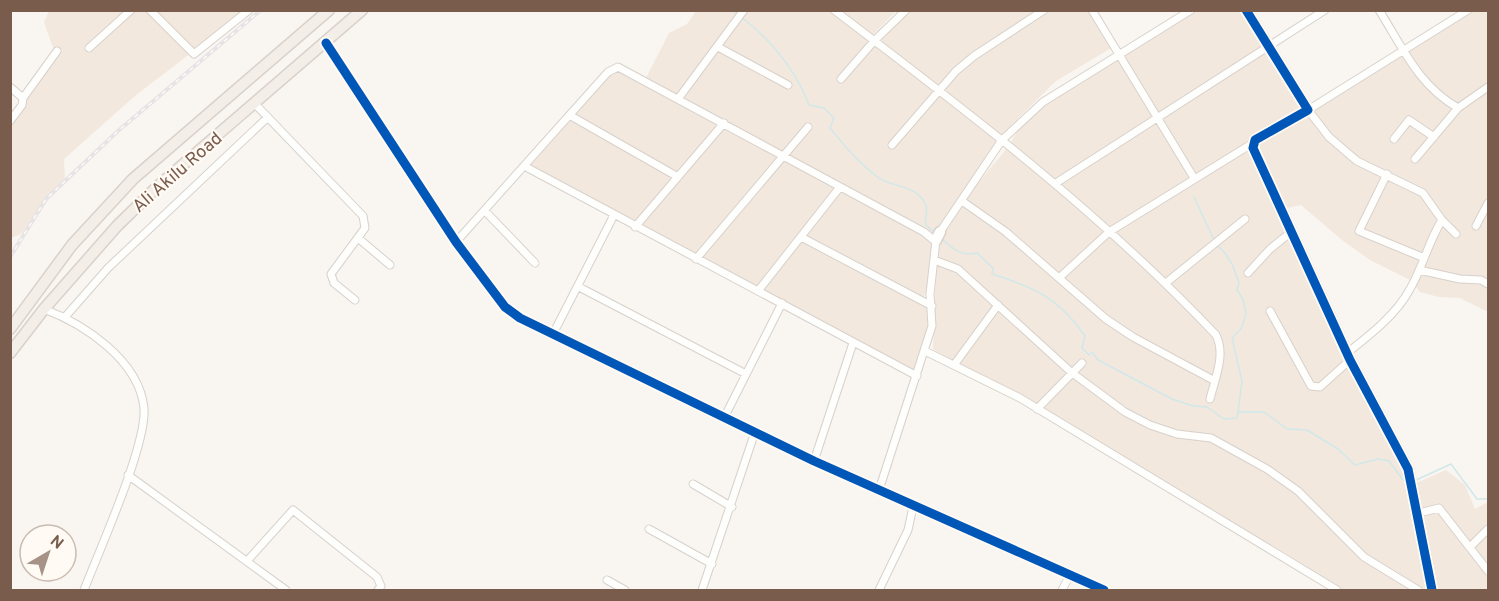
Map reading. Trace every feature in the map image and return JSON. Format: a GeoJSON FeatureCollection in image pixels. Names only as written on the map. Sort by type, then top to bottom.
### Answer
{"type":"FeatureCollection","features":[{"type":"Feature","properties":{"kind":"main road","name":"Ali Akilu Road"},"geometry":{"type":"LineString","coordinates":[[10,328],[72,245],[133,179],[329,10]]}},
{"type":"Feature","properties":{"kind":"main road","name":"Ali Akilu Road"},"geometry":{"type":"LineString","coordinates":[[10,353],[44,309],[141,203],[362,10]]}},
{"type":"Feature","properties":{"kind":"street"},"geometry":{"type":"LineString","coordinates":[[89,48],[131,10]]}},
{"type":"Feature","properties":{"kind":"street"},"geometry":{"type":"LineString","coordinates":[[150,10],[194,54],[249,10]]}},
{"type":"Feature","properties":{"kind":"street"},"geometry":{"type":"LineString","coordinates":[[834,10],[1056,183],[1108,232],[1167,282],[1216,335],[1221,356],[1210,399]]}},
{"type":"Feature","properties":{"kind":"street"},"geometry":{"type":"LineString","coordinates":[[841,79],[874,41],[906,10]]}},
{"type":"Feature","properties":{"kind":"street"},"geometry":{"type":"LineString","coordinates":[[892,145],[938,92],[974,56],[1044,10]]}},
{"type":"Feature","properties":{"kind":"street"},"geometry":{"type":"LineString","coordinates":[[1092,10],[1194,178]]}},
{"type":"Feature","properties":{"kind":"street"},"geometry":{"type":"LineString","coordinates":[[879,490],[932,326],[937,238],[1002,140],[1043,102],[1179,14],[1191,10]]}},
{"type":"Feature","properties":{"kind":"street"},"geometry":{"type":"LineString","coordinates":[[1246,10],[1308,110],[1329,137],[1367,166],[1423,193],[1442,220],[1456,234]]}},
{"type":"Feature","properties":{"kind":"street"},"geometry":{"type":"LineString","coordinates":[[1056,183],[1325,10]]}},
{"type":"Feature","properties":{"kind":"street"},"geometry":{"type":"LineString","coordinates":[[1379,10],[1424,82],[1441,98],[1458,108]]}},
{"type":"Feature","properties":{"kind":"street"},"geometry":{"type":"LineString","coordinates":[[1059,278],[1108,232],[1468,10]]}},
{"type":"Feature","properties":{"kind":"street"},"geometry":{"type":"LineString","coordinates":[[678,99],[742,13]]}},
{"type":"Feature","properties":{"kind":"street"},"geometry":{"type":"LineString","coordinates":[[326,43],[456,242],[505,307],[520,318],[626,372],[814,461],[1104,591]]}},
{"type":"Feature","properties":{"kind":"street"},"geometry":{"type":"LineString","coordinates":[[718,47],[788,85]]}},
{"type":"Feature","properties":{"kind":"street"},"geometry":{"type":"LineString","coordinates":[[10,121],[22,105],[22,98],[57,51]]}},
{"type":"Feature","properties":{"kind":"street"},"geometry":{"type":"LineString","coordinates":[[456,242],[608,72],[618,67],[937,238]]}},
{"type":"Feature","properties":{"kind":"street"},"geometry":{"type":"LineString","coordinates":[[10,87],[22,98]]}},
{"type":"Feature","properties":{"kind":"street"},"geometry":{"type":"LineString","coordinates":[[1415,159],[1458,108],[1488,87]]}},
{"type":"Feature","properties":{"kind":"street"},"geometry":{"type":"LineString","coordinates":[[255,104],[363,216],[365,228],[331,274],[334,284],[355,300]]}},
{"type":"Feature","properties":{"kind":"street"},"geometry":{"type":"LineString","coordinates":[[571,116],[678,177]]}},
{"type":"Feature","properties":{"kind":"street"},"geometry":{"type":"LineString","coordinates":[[65,317],[108,268],[268,117]]}},
{"type":"Feature","properties":{"kind":"street"},"geometry":{"type":"LineString","coordinates":[[1394,139],[1409,120],[1434,137]]}},
{"type":"Feature","properties":{"kind":"street"},"geometry":{"type":"LineString","coordinates":[[635,227],[724,123]]}},
{"type":"Feature","properties":{"kind":"street"},"geometry":{"type":"LineString","coordinates":[[696,259],[808,127]]}},
{"type":"Feature","properties":{"kind":"street"},"geometry":{"type":"LineString","coordinates":[[1253,143],[1291,232],[1349,356],[1401,454],[1409,479],[1432,591]]}},
{"type":"Feature","properties":{"kind":"street"},"geometry":{"type":"LineString","coordinates":[[526,166],[635,227],[917,376]]}},
{"type":"Feature","properties":{"kind":"street"},"geometry":{"type":"LineString","coordinates":[[1387,174],[1359,231],[1422,257]]}},
{"type":"Feature","properties":{"kind":"street"},"geometry":{"type":"LineString","coordinates":[[758,291],[840,187]]}},
{"type":"Feature","properties":{"kind":"street"},"geometry":{"type":"LineString","coordinates":[[962,201],[1006,232],[1106,319],[1132,337],[1215,381]]}},
{"type":"Feature","properties":{"kind":"street"},"geometry":{"type":"LineString","coordinates":[[1476,226],[1488,203]]}},
{"type":"Feature","properties":{"kind":"street"},"geometry":{"type":"LineString","coordinates":[[485,211],[535,263]]}},
{"type":"Feature","properties":{"kind":"street"},"geometry":{"type":"LineString","coordinates":[[553,334],[615,215]]}},
{"type":"Feature","properties":{"kind":"street"},"geometry":{"type":"LineString","coordinates":[[1167,282],[1245,219]]}},
{"type":"Feature","properties":{"kind":"street"},"geometry":{"type":"LineString","coordinates":[[1270,311],[1311,386],[1320,387],[1398,307],[1419,270],[1422,257],[1442,220]]}},
{"type":"Feature","properties":{"kind":"street"},"geometry":{"type":"LineString","coordinates":[[1248,273],[1270,249],[1291,232]]}},
{"type":"Feature","properties":{"kind":"street"},"geometry":{"type":"LineString","coordinates":[[801,237],[932,306]]}},
{"type":"Feature","properties":{"kind":"street"},"geometry":{"type":"LineString","coordinates":[[358,238],[390,265]]}},
{"type":"Feature","properties":{"kind":"street"},"geometry":{"type":"LineString","coordinates":[[934,260],[958,269],[1071,372],[1125,412],[1150,425],[1177,434],[1211,438],[1267,469],[1298,491],[1364,557],[1418,591]]}},
{"type":"Feature","properties":{"kind":"street"},"geometry":{"type":"LineString","coordinates":[[1419,270],[1460,279],[1481,280],[1488,284]]}},
{"type":"Feature","properties":{"kind":"street"},"geometry":{"type":"LineString","coordinates":[[579,287],[746,374]]}},
{"type":"Feature","properties":{"kind":"street"},"geometry":{"type":"LineString","coordinates":[[724,417],[782,303]]}},
{"type":"Feature","properties":{"kind":"street"},"geometry":{"type":"LineString","coordinates":[[954,365],[998,305]]}},
{"type":"Feature","properties":{"kind":"street"},"geometry":{"type":"LineString","coordinates":[[44,309],[65,317],[107,344],[134,381],[142,399],[143,423],[128,475],[84,591]]}},
{"type":"Feature","properties":{"kind":"street"},"geometry":{"type":"LineString","coordinates":[[814,461],[853,343]]}},
{"type":"Feature","properties":{"kind":"street"},"geometry":{"type":"LineString","coordinates":[[925,351],[1037,409],[1337,591]]}},
{"type":"Feature","properties":{"kind":"street"},"geometry":{"type":"LineString","coordinates":[[1037,409],[1082,363]]}},
{"type":"Feature","properties":{"kind":"street"},"geometry":{"type":"LineString","coordinates":[[702,591],[732,507],[755,432]]}},
{"type":"Feature","properties":{"kind":"street"},"geometry":{"type":"LineString","coordinates":[[128,475],[248,560],[286,591]]}},
{"type":"Feature","properties":{"kind":"street"},"geometry":{"type":"LineString","coordinates":[[693,484],[732,507]]}},
{"type":"Feature","properties":{"kind":"street"},"geometry":{"type":"LineString","coordinates":[[879,591],[908,530],[913,507]]}},
{"type":"Feature","properties":{"kind":"street"},"geometry":{"type":"LineString","coordinates":[[1416,514],[1439,508],[1471,546],[1488,571]]}},
{"type":"Feature","properties":{"kind":"street"},"geometry":{"type":"LineString","coordinates":[[248,560],[293,510],[377,577],[381,586],[378,591]]}},
{"type":"Feature","properties":{"kind":"street"},"geometry":{"type":"LineString","coordinates":[[650,529],[712,564]]}},
{"type":"Feature","properties":{"kind":"street"},"geometry":{"type":"LineString","coordinates":[[1471,546],[1488,529]]}},
{"type":"Feature","properties":{"kind":"street"},"geometry":{"type":"LineString","coordinates":[[1062,591],[1070,575]]}},
{"type":"Feature","properties":{"kind":"street"},"geometry":{"type":"LineString","coordinates":[[607,580],[625,591]]}},
{"type":"Feature","properties":{"kind":"shaded area"},"geometry":{"type":"Polygon","coordinates":[[[1090,10],[1113,47],[1056,81],[1000,136],[881,44],[886,25],[910,11],[1090,10]]]}},
{"type":"Feature","properties":{"kind":"shaded area"},"geometry":{"type":"Polygon","coordinates":[[[49,11],[246,11],[136,95],[64,159],[65,179],[21,234],[11,238],[11,124],[56,56],[44,22],[49,11]]]}},
{"type":"Feature","properties":{"kind":"shaded area"},"geometry":{"type":"Polygon","coordinates":[[[696,11],[833,11],[1002,144],[937,235],[645,80],[669,33],[687,24],[696,11]]]}},
{"type":"Feature","properties":{"kind":"shaded area"},"geometry":{"type":"Polygon","coordinates":[[[839,11],[896,11],[872,36],[839,11]]]}},
{"type":"Feature","properties":{"kind":"shaded area"},"geometry":{"type":"Polygon","coordinates":[[[1194,11],[1241,11],[1302,109],[1248,141],[1405,470],[1429,590],[1341,590],[1285,553],[1160,483],[1036,407],[933,349],[937,243],[968,195],[1008,147],[1018,130],[1046,100],[1118,59],[1194,11]]]}},
{"type":"Feature","properties":{"kind":"shaded area"},"geometry":{"type":"Polygon","coordinates":[[[1473,11],[1488,11],[1488,312],[1460,298],[1439,297],[1420,292],[1410,280],[1370,260],[1342,240],[1301,205],[1282,209],[1255,147],[1308,111],[1473,11]]]}},
{"type":"Feature","properties":{"kind":"shaded area"},"geometry":{"type":"Polygon","coordinates":[[[616,69],[933,238],[929,285],[920,305],[929,309],[931,317],[914,370],[530,166],[616,69]]]}},
{"type":"Feature","properties":{"kind":"shaded area"},"geometry":{"type":"Polygon","coordinates":[[[1446,470],[1465,485],[1475,509],[1488,502],[1488,590],[1434,590],[1412,485],[1446,470]]]}},
{"type":"Feature","properties":{"kind":"waterway"},"geometry":{"type":"LineString","coordinates":[[731,10],[738,15]]}},
{"type":"Feature","properties":{"kind":"waterway"},"geometry":{"type":"LineString","coordinates":[[742,18],[763,35],[782,57],[809,105],[824,108],[834,118],[830,128],[859,161],[879,178],[912,191],[923,199],[926,208],[926,225],[935,233]]}},
{"type":"Feature","properties":{"kind":"waterway"},"geometry":{"type":"LineString","coordinates":[[1194,197],[1214,240]]}},
{"type":"Feature","properties":{"kind":"waterway"},"geometry":{"type":"LineString","coordinates":[[943,240],[962,253],[977,253],[993,268],[992,274],[1033,289],[1055,303],[1085,336],[1082,348],[1089,355],[1092,352],[1098,360],[1172,399],[1193,406],[1207,407],[1224,419],[1237,418],[1238,412]]}},
{"type":"Feature","properties":{"kind":"waterway"},"geometry":{"type":"LineString","coordinates":[[1216,244],[1232,264],[1239,283],[1237,290],[1243,299],[1246,314],[1241,329],[1232,338],[1242,381],[1238,412],[1264,412],[1287,429],[1307,430],[1338,449],[1355,465],[1378,459],[1389,461],[1403,480],[1406,480]]}},
{"type":"Feature","properties":{"kind":"waterway"},"geometry":{"type":"LineString","coordinates":[[1414,481],[1451,464],[1477,499],[1488,499]]}},
{"type":"Feature","properties":{"kind":"railway"},"geometry":{"type":"LineString","coordinates":[[10,257],[46,199],[118,131],[261,10]]}},
{"type":"Feature","properties":{"kind":"cycle path"},"geometry":{"type":"LineString","coordinates":[[1246,10],[1308,110],[1255,140],[1253,148],[1350,360],[1408,469],[1432,590]]}},
{"type":"Feature","properties":{"kind":"cycle path"},"geometry":{"type":"LineString","coordinates":[[326,43],[456,242],[505,307],[520,318],[814,461],[1104,590]]}}]}
